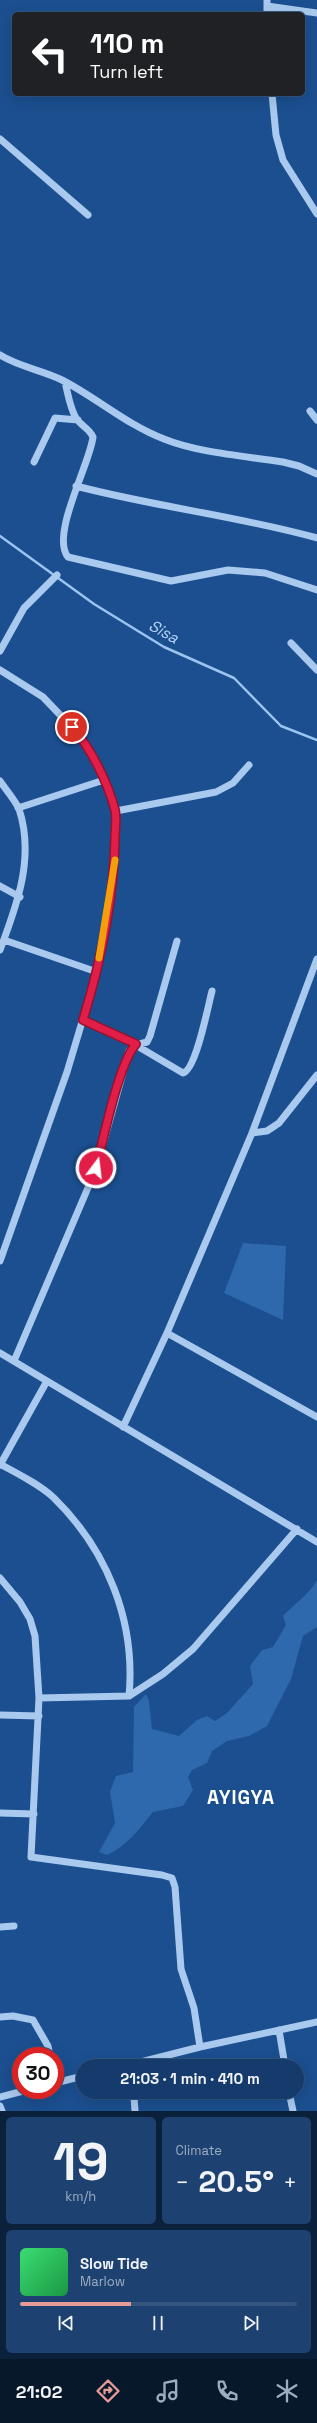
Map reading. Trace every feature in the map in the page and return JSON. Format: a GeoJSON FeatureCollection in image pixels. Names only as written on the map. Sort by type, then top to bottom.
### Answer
{"type":"FeatureCollection","features":[{"type":"Feature","properties":{"kind":"street"},"geometry":{"type":"LineString","coordinates":[[267,3],[317,12]]}},
{"type":"Feature","properties":{"kind":"street"},"geometry":{"type":"LineString","coordinates":[[272,96],[276,135],[283,160],[317,214]]}},
{"type":"Feature","properties":{"kind":"street"},"geometry":{"type":"LineString","coordinates":[[0,139],[88,215]]}},
{"type":"Feature","properties":{"kind":"street"},"geometry":{"type":"LineString","coordinates":[[0,355],[10,361],[51,375],[65,382],[123,420],[164,439],[182,445],[294,465],[317,474]]}},
{"type":"Feature","properties":{"kind":"street"},"geometry":{"type":"LineString","coordinates":[[65,382],[73,413],[78,420],[90,430],[92,437],[68,515],[63,545],[68,558],[171,581],[228,570],[265,573],[317,590]]}},
{"type":"Feature","properties":{"kind":"street"},"geometry":{"type":"LineString","coordinates":[[310,411],[317,420]]}},
{"type":"Feature","properties":{"kind":"street"},"geometry":{"type":"LineString","coordinates":[[34,462],[55,418],[78,420]]}},
{"type":"Feature","properties":{"kind":"street"},"geometry":{"type":"LineString","coordinates":[[76,486],[150,504],[189,510],[317,538]]}},
{"type":"Feature","properties":{"kind":"street"},"geometry":{"type":"LineString","coordinates":[[0,651],[24,608],[56,575]]}},
{"type":"Feature","properties":{"kind":"street"},"geometry":{"type":"LineString","coordinates":[[291,643],[317,670]]}},
{"type":"Feature","properties":{"kind":"street"},"geometry":{"type":"LineString","coordinates":[[0,670],[43,697],[82,738],[104,780],[116,812],[115,863],[97,972],[67,1072],[0,1261]]}},
{"type":"Feature","properties":{"kind":"street"},"geometry":{"type":"LineString","coordinates":[[116,812],[216,792],[233,784],[249,765]]}},
{"type":"Feature","properties":{"kind":"street"},"geometry":{"type":"LineString","coordinates":[[18,808],[104,780]]}},
{"type":"Feature","properties":{"kind":"street"},"geometry":{"type":"LineString","coordinates":[[0,781],[18,808],[26,845],[20,897],[0,950]]}},
{"type":"Feature","properties":{"kind":"street"},"geometry":{"type":"LineString","coordinates":[[0,886],[20,897]]}},
{"type":"Feature","properties":{"kind":"street"},"geometry":{"type":"LineString","coordinates":[[4,940],[97,972]]}},
{"type":"Feature","properties":{"kind":"street"},"geometry":{"type":"LineString","coordinates":[[14,1361],[96,1168],[120,1078],[129,1051],[136,1044],[147,1042],[150,1036],[177,941]]}},
{"type":"Feature","properties":{"kind":"street"},"geometry":{"type":"LineString","coordinates":[[123,1426],[167,1333],[252,1133],[317,959]]}},
{"type":"Feature","properties":{"kind":"street"},"geometry":{"type":"LineString","coordinates":[[83,1020],[136,1044],[179,1073],[187,1072],[204,1027],[212,992]]}},
{"type":"Feature","properties":{"kind":"street"},"geometry":{"type":"LineString","coordinates":[[252,1133],[266,1131],[279,1123],[317,1075]]}},
{"type":"Feature","properties":{"kind":"street"},"geometry":{"type":"LineString","coordinates":[[167,1333],[317,1417]]}},
{"type":"Feature","properties":{"kind":"street"},"geometry":{"type":"LineString","coordinates":[[0,1353],[298,1529],[317,1542]]}},
{"type":"Feature","properties":{"kind":"street"},"geometry":{"type":"LineString","coordinates":[[47,1381],[0,1464],[53,1497],[101,1557],[118,1599],[128,1644],[131,1673],[128,1696]]}},
{"type":"Feature","properties":{"kind":"street"},"geometry":{"type":"LineString","coordinates":[[39,1698],[128,1696],[163,1674],[193,1649],[298,1529]]}},
{"type":"Feature","properties":{"kind":"street"},"geometry":{"type":"LineString","coordinates":[[0,1578],[20,1602],[30,1619],[35,1636],[39,1716],[31,1858],[162,1875],[172,1878],[175,1887],[181,1969],[194,2008],[200,2047]]}},
{"type":"Feature","properties":{"kind":"street"},"geometry":{"type":"LineString","coordinates":[[0,1715],[39,1716]]}},
{"type":"Feature","properties":{"kind":"street"},"geometry":{"type":"LineString","coordinates":[[0,1813],[34,1814]]}},
{"type":"Feature","properties":{"kind":"street"},"geometry":{"type":"LineString","coordinates":[[0,1926],[14,1926]]}},
{"type":"Feature","properties":{"kind":"street"},"geometry":{"type":"LineString","coordinates":[[0,2017],[13,2016],[33,2020],[48,2047]]}},
{"type":"Feature","properties":{"kind":"street"},"geometry":{"type":"LineString","coordinates":[[153,2059],[200,2047],[317,2022]]}},
{"type":"Feature","properties":{"kind":"street"},"geometry":{"type":"LineString","coordinates":[[279,2030],[284,2059]]}},
{"type":"Feature","properties":{"kind":"street"},"geometry":{"type":"LineString","coordinates":[[64,2081],[76,2078]]}},
{"type":"Feature","properties":{"kind":"street"},"geometry":{"type":"LineString","coordinates":[[0,2097],[12,2094]]}},
{"type":"Feature","properties":{"kind":"street"},"geometry":{"type":"LineString","coordinates":[[134,2099],[135,2111]]}},
{"type":"Feature","properties":{"kind":"street"},"geometry":{"type":"LineString","coordinates":[[290,2099],[293,2111]]}},
{"type":"Feature","properties":{"kind":"street"},"geometry":{"type":"LineString","coordinates":[[0,2106],[2,2111]]}},
{"type":"Feature","properties":{"kind":"shaded area"},"geometry":{"type":"Polygon","coordinates":[[[243,1243],[286,1246],[283,1320],[224,1293],[243,1243]]]}},
{"type":"Feature","properties":{"kind":"shaded area"},"geometry":{"type":"Polygon","coordinates":[[[317,1580],[317,1627],[303,1636],[291,1679],[267,1726],[249,1736],[227,1741],[212,1751],[207,1763],[192,1770],[188,1777],[193,1790],[183,1806],[153,1812],[133,1836],[121,1846],[107,1855],[99,1852],[115,1823],[110,1792],[116,1776],[133,1772],[134,1707],[146,1694],[149,1701],[152,1729],[179,1736],[197,1720],[207,1716],[215,1721],[227,1713],[253,1684],[250,1666],[262,1650],[273,1647],[286,1625],[283,1616],[306,1595],[317,1580]]]}},
{"type":"Feature","properties":{"kind":"waterway","name":"Sisa"},"geometry":{"type":"LineString","coordinates":[[0,536],[94,604],[164,647],[234,678],[281,726],[317,740]]}},
{"type":"Feature","properties":{"kind":"slow traffic"},"geometry":{"type":"LineString","coordinates":[[99,958],[115,860]]}},
{"type":"Feature","properties":{"kind":"district","name":"AYIGYA"},"geometry":{"type":"Point","coordinates":[241,1797]}},
{"type":"Feature","properties":{"kind":"route"},"geometry":{"type":"LineString","coordinates":[[72,727],[82,738],[104,780],[116,812],[115,863],[97,972],[83,1020],[136,1044],[129,1051],[120,1078],[96,1168]]}}]}
